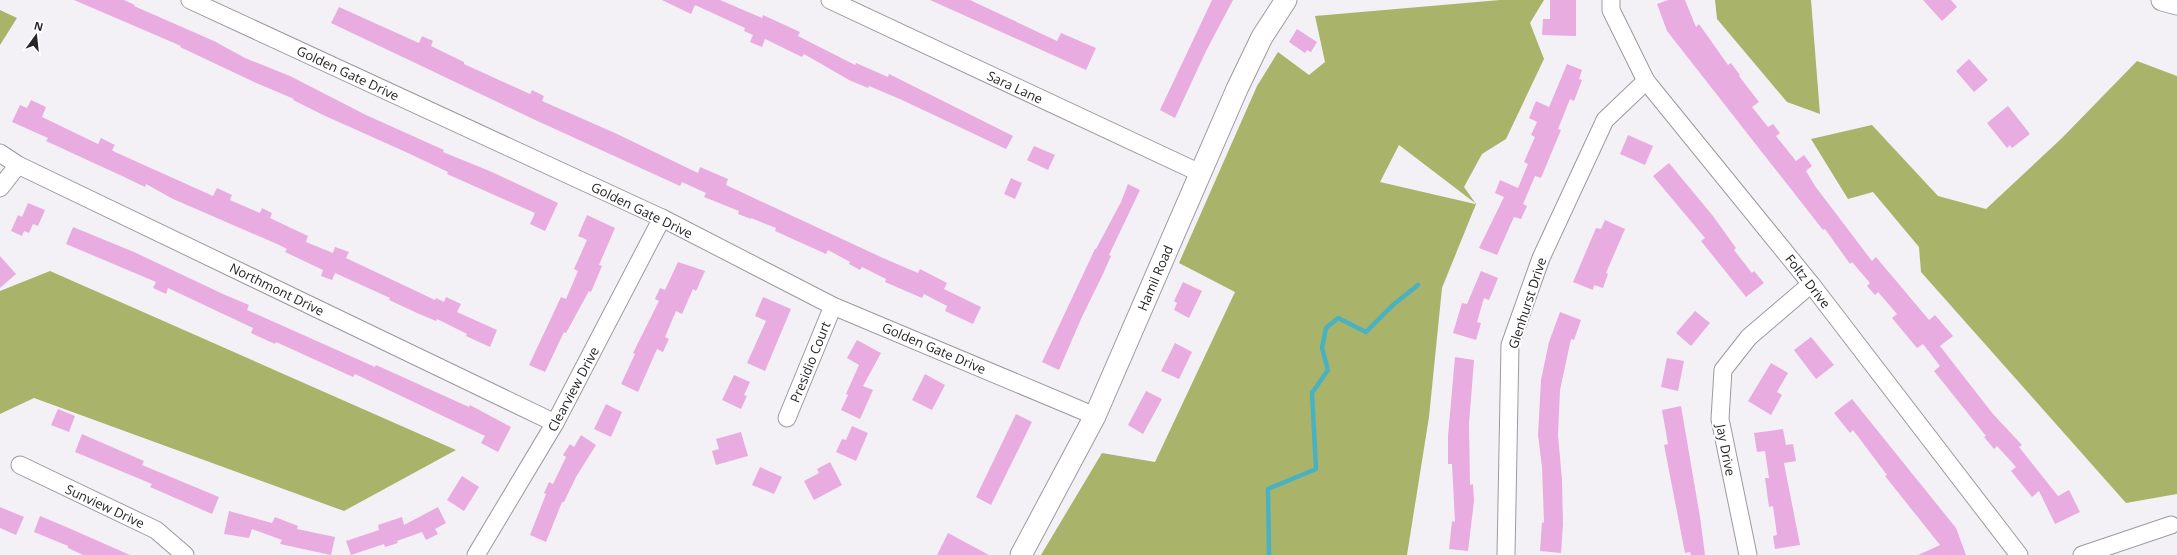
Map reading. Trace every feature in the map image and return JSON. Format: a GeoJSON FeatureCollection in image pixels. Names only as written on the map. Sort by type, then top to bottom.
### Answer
{"type":"FeatureCollection","features":[{"type":"Feature","properties":{"kind":"street","name":"Golden Gate Drive"},"geometry":{"type":"LineString","coordinates":[[190,0],[662,218],[833,306],[1095,416]]}},
{"type":"Feature","properties":{"kind":"street","name":"Sara Lane"},"geometry":{"type":"LineString","coordinates":[[830,0],[1200,173]]}},
{"type":"Feature","properties":{"kind":"street","name":"Hamil Road"},"geometry":{"type":"LineString","coordinates":[[1021,555],[1095,416],[1200,173],[1262,37],[1286,0]]}},
{"type":"Feature","properties":{"kind":"street","name":"Foltz Drive"},"geometry":{"type":"LineString","coordinates":[[1610,0],[1611,10],[1646,81],[1811,284],[2019,555]]}},
{"type":"Feature","properties":{"kind":"street"},"geometry":{"type":"LineString","coordinates":[[2162,0],[2177,4]]}},
{"type":"Feature","properties":{"kind":"street","name":"Glenhurst Drive"},"geometry":{"type":"LineString","coordinates":[[1506,555],[1510,345],[1541,258],[1605,120],[1646,81]]}},
{"type":"Feature","properties":{"kind":"street","name":"Northmont Drive"},"geometry":{"type":"LineString","coordinates":[[0,153],[18,165],[555,423]]}},
{"type":"Feature","properties":{"kind":"street"},"geometry":{"type":"LineString","coordinates":[[0,188],[18,165]]}},
{"type":"Feature","properties":{"kind":"street","name":"Clearview Drive"},"geometry":{"type":"LineString","coordinates":[[476,555],[555,423],[662,218]]}},
{"type":"Feature","properties":{"kind":"street","name":"Jay Drive"},"geometry":{"type":"LineString","coordinates":[[1748,555],[1720,419],[1724,370],[1749,337],[1811,284]]}},
{"type":"Feature","properties":{"kind":"street","name":"Presidio Court"},"geometry":{"type":"LineString","coordinates":[[787,418],[833,306]]}},
{"type":"Feature","properties":{"kind":"street","name":"Sunview Drive"},"geometry":{"type":"LineString","coordinates":[[20,465],[156,530],[185,555]]}},
{"type":"Feature","properties":{"kind":"street"},"geometry":{"type":"LineString","coordinates":[[2082,555],[2172,525]]}},
{"type":"Feature","properties":{"kind":"green space"},"geometry":{"type":"Polygon","coordinates":[[[1500,0],[1544,0],[1530,23],[1544,59],[1506,139],[1482,154],[1464,187],[1476,204],[1442,288],[1429,417],[1407,555],[1041,555],[1102,453],[1155,462],[1235,292],[1179,263],[1257,86],[1278,52],[1309,75],[1325,62],[1315,16],[1500,0]],[[1399,145],[1380,182],[1475,204],[1399,145]]]}},
{"type":"Feature","properties":{"kind":"green space"},"geometry":{"type":"Polygon","coordinates":[[[1715,0],[1811,0],[1820,114],[1787,102],[1717,19],[1715,0]]]}},
{"type":"Feature","properties":{"kind":"green space"},"geometry":{"type":"Polygon","coordinates":[[[0,10],[17,18],[0,45],[0,10]]]}},
{"type":"Feature","properties":{"kind":"green space"},"geometry":{"type":"Polygon","coordinates":[[[2137,61],[2177,76],[2177,494],[2126,503],[1921,272],[1919,247],[1873,192],[1848,199],[1811,139],[1872,125],[1938,196],[1986,209],[2062,138],[2137,61]]]}},
{"type":"Feature","properties":{"kind":"green space"},"geometry":{"type":"Polygon","coordinates":[[[50,271],[456,450],[344,511],[34,398],[0,414],[0,291],[50,271]]]}},
{"type":"Feature","properties":{"kind":"building"},"geometry":{"type":"Polygon","coordinates":[[[74,0],[124,0],[135,5],[134,6],[214,41],[245,58],[290,76],[366,115],[444,150],[443,152],[492,172],[558,203],[545,231],[530,224],[535,213],[447,174],[448,172],[323,115],[293,100],[294,99],[254,82],[180,47],[181,46],[74,0]]]}},
{"type":"Feature","properties":{"kind":"building"},"geometry":{"type":"Polygon","coordinates":[[[662,0],[720,0],[762,18],[763,15],[800,32],[798,36],[855,65],[856,63],[888,77],[889,74],[1013,136],[1006,149],[902,100],[869,86],[868,88],[849,80],[804,54],[802,57],[765,39],[762,47],[750,42],[753,35],[744,31],[745,28],[695,5],[691,14],[662,0]]]}},
{"type":"Feature","properties":{"kind":"building"},"geometry":{"type":"Polygon","coordinates":[[[930,0],[970,0],[1057,41],[1061,33],[1096,48],[1086,70],[930,0]]]}},
{"type":"Feature","properties":{"kind":"building"},"geometry":{"type":"Polygon","coordinates":[[[1212,0],[1233,0],[1206,51],[1175,118],[1160,110],[1212,0]]]}},
{"type":"Feature","properties":{"kind":"building"},"geometry":{"type":"Polygon","coordinates":[[[1550,0],[1576,0],[1576,36],[1542,35],[1543,19],[1550,19],[1550,0]]]}},
{"type":"Feature","properties":{"kind":"building"},"geometry":{"type":"Polygon","coordinates":[[[1668,0],[1685,0],[1696,27],[1699,24],[1728,65],[1731,63],[1759,102],[1752,107],[1768,127],[1773,124],[1780,133],[1776,136],[1796,161],[1804,155],[1812,166],[1806,171],[1815,186],[1872,261],[1876,257],[1929,320],[1935,315],[1953,336],[1940,346],[1993,414],[2022,445],[2019,447],[2058,496],[2069,490],[2080,512],[2055,524],[2039,491],[2032,497],[2011,471],[2016,467],[1997,446],[1994,449],[1984,437],[1986,436],[1934,371],[1940,366],[1923,344],[1917,348],[1892,318],[1897,314],[1878,292],[1875,295],[1867,286],[1870,283],[1852,262],[1850,264],[1825,229],[1823,230],[1667,31],[1657,4],[1668,0]]]}},
{"type":"Feature","properties":{"kind":"building"},"geometry":{"type":"Polygon","coordinates":[[[1923,0],[1951,0],[1957,7],[1942,21],[1923,0]]]}},
{"type":"Feature","properties":{"kind":"building"},"geometry":{"type":"Polygon","coordinates":[[[339,7],[419,43],[422,36],[433,41],[431,46],[464,62],[464,64],[530,94],[532,90],[544,96],[542,101],[615,133],[698,173],[700,167],[728,179],[726,185],[883,258],[918,273],[920,269],[947,283],[944,289],[981,307],[973,324],[945,311],[947,306],[924,294],[922,298],[885,282],[886,279],[862,267],[860,270],[849,264],[850,262],[828,250],[826,254],[775,231],[776,228],[738,214],[739,211],[704,197],[706,193],[682,182],[680,186],[533,119],[331,23],[339,7]]]}},
{"type":"Feature","properties":{"kind":"building"},"geometry":{"type":"Polygon","coordinates":[[[1297,29],[1317,42],[1311,52],[1307,50],[1305,53],[1289,42],[1297,29]]]}},
{"type":"Feature","properties":{"kind":"building"},"geometry":{"type":"Polygon","coordinates":[[[1969,59],[1988,80],[1974,92],[1956,71],[1969,59]]]}},
{"type":"Feature","properties":{"kind":"building"},"geometry":{"type":"Polygon","coordinates":[[[1567,64],[1582,70],[1579,79],[1582,80],[1574,101],[1570,99],[1558,129],[1561,130],[1541,178],[1535,176],[1523,204],[1527,206],[1521,219],[1514,217],[1497,255],[1479,248],[1504,197],[1495,193],[1500,180],[1518,188],[1528,164],[1524,162],[1535,137],[1531,135],[1537,122],[1529,118],[1536,101],[1549,107],[1567,64]]]}},
{"type":"Feature","properties":{"kind":"building"},"geometry":{"type":"Polygon","coordinates":[[[31,100],[46,107],[42,117],[98,144],[101,138],[115,145],[112,150],[115,152],[213,196],[217,188],[232,195],[230,200],[260,213],[262,208],[272,213],[270,218],[308,236],[306,242],[333,253],[335,247],[349,252],[346,258],[435,300],[436,298],[444,302],[446,297],[461,304],[457,312],[497,330],[490,347],[466,336],[467,334],[437,319],[436,321],[417,313],[389,300],[390,298],[335,273],[332,280],[321,276],[323,270],[285,252],[287,249],[277,244],[173,199],[146,184],[145,187],[46,141],[48,138],[12,122],[20,105],[27,108],[31,100]]]}},
{"type":"Feature","properties":{"kind":"building"},"geometry":{"type":"Polygon","coordinates":[[[2008,106],[2030,134],[2012,148],[2010,145],[2007,148],[1987,123],[2008,106]]]}},
{"type":"Feature","properties":{"kind":"building"},"geometry":{"type":"Polygon","coordinates":[[[1628,135],[1653,146],[1645,165],[1620,154],[1628,135]]]}},
{"type":"Feature","properties":{"kind":"building"},"geometry":{"type":"Polygon","coordinates":[[[1034,146],[1055,155],[1048,170],[1027,160],[1034,146]]]}},
{"type":"Feature","properties":{"kind":"building"},"geometry":{"type":"Polygon","coordinates":[[[1669,163],[1713,216],[1736,248],[1734,250],[1752,273],[1754,271],[1764,283],[1746,297],[1701,241],[1705,238],[1653,176],[1669,163]]]}},
{"type":"Feature","properties":{"kind":"building"},"geometry":{"type":"Polygon","coordinates":[[[1011,178],[1022,183],[1015,199],[1004,194],[1011,178]]]}},
{"type":"Feature","properties":{"kind":"building"},"geometry":{"type":"Polygon","coordinates":[[[1128,184],[1140,190],[1109,255],[1111,256],[1059,370],[1042,362],[1095,249],[1121,202],[1128,184]]]}},
{"type":"Feature","properties":{"kind":"building"},"geometry":{"type":"Polygon","coordinates":[[[28,203],[45,210],[38,226],[33,224],[29,233],[24,231],[22,236],[11,231],[18,215],[22,217],[28,203]]]}},
{"type":"Feature","properties":{"kind":"building"},"geometry":{"type":"Polygon","coordinates":[[[587,215],[615,228],[599,265],[602,266],[591,292],[589,291],[566,333],[564,332],[545,372],[529,365],[561,297],[566,299],[578,271],[574,269],[587,240],[578,236],[587,215]]]}},
{"type":"Feature","properties":{"kind":"building"},"geometry":{"type":"Polygon","coordinates":[[[1605,220],[1625,229],[1606,273],[1608,274],[1603,288],[1594,285],[1593,290],[1573,282],[1596,228],[1601,229],[1605,220]]]}},
{"type":"Feature","properties":{"kind":"building"},"geometry":{"type":"Polygon","coordinates":[[[73,227],[134,252],[249,305],[247,310],[375,367],[376,365],[469,407],[470,405],[511,427],[498,452],[481,443],[485,436],[355,374],[353,377],[276,342],[275,344],[251,333],[253,328],[168,288],[166,294],[153,288],[156,282],[66,244],[73,227]]]}},
{"type":"Feature","properties":{"kind":"building"},"geometry":{"type":"Polygon","coordinates":[[[0,256],[16,274],[0,288],[0,256]]]}},
{"type":"Feature","properties":{"kind":"building"},"geometry":{"type":"Polygon","coordinates":[[[678,262],[705,271],[696,291],[693,289],[682,314],[676,311],[665,337],[669,339],[663,352],[657,349],[638,392],[621,384],[635,354],[633,353],[659,301],[655,299],[660,288],[665,290],[678,262]]]}},
{"type":"Feature","properties":{"kind":"building"},"geometry":{"type":"Polygon","coordinates":[[[1481,271],[1498,278],[1489,300],[1484,298],[1477,322],[1481,323],[1476,340],[1453,333],[1462,303],[1467,304],[1481,271]]]}},
{"type":"Feature","properties":{"kind":"building"},"geometry":{"type":"Polygon","coordinates":[[[1183,282],[1202,291],[1189,318],[1174,310],[1177,303],[1174,301],[1183,282]]]}},
{"type":"Feature","properties":{"kind":"building"},"geometry":{"type":"Polygon","coordinates":[[[763,297],[791,309],[765,371],[747,363],[766,321],[755,316],[763,297]]]}},
{"type":"Feature","properties":{"kind":"building"},"geometry":{"type":"Polygon","coordinates":[[[1695,311],[1710,323],[1691,346],[1676,333],[1695,311]]]}},
{"type":"Feature","properties":{"kind":"building"},"geometry":{"type":"Polygon","coordinates":[[[1560,312],[1581,320],[1574,340],[1571,339],[1560,390],[1558,435],[1562,480],[1563,524],[1561,553],[1540,551],[1542,522],[1544,523],[1542,467],[1538,435],[1541,380],[1549,342],[1560,312]]]}},
{"type":"Feature","properties":{"kind":"building"},"geometry":{"type":"Polygon","coordinates":[[[1811,337],[1834,365],[1816,379],[1794,350],[1811,337]]]}},
{"type":"Feature","properties":{"kind":"building"},"geometry":{"type":"Polygon","coordinates":[[[857,340],[881,353],[863,386],[873,390],[860,419],[841,410],[848,395],[846,394],[859,365],[847,358],[857,340]]]}},
{"type":"Feature","properties":{"kind":"building"},"geometry":{"type":"Polygon","coordinates":[[[1175,343],[1192,352],[1179,379],[1161,371],[1175,343]]]}},
{"type":"Feature","properties":{"kind":"building"},"geometry":{"type":"Polygon","coordinates":[[[1455,357],[1474,360],[1469,424],[1470,485],[1473,484],[1474,501],[1468,551],[1449,549],[1452,521],[1455,522],[1452,464],[1448,464],[1448,436],[1455,357]]]}},
{"type":"Feature","properties":{"kind":"building"},"geometry":{"type":"Polygon","coordinates":[[[1667,358],[1684,361],[1678,391],[1661,387],[1667,358]]]}},
{"type":"Feature","properties":{"kind":"building"},"geometry":{"type":"Polygon","coordinates":[[[1771,363],[1788,373],[1777,392],[1782,395],[1771,415],[1748,401],[1771,363]]]}},
{"type":"Feature","properties":{"kind":"building"},"geometry":{"type":"Polygon","coordinates":[[[925,374],[945,385],[932,410],[912,400],[925,374]]]}},
{"type":"Feature","properties":{"kind":"building"},"geometry":{"type":"Polygon","coordinates":[[[734,375],[750,382],[744,395],[747,396],[741,409],[722,400],[734,375]]]}},
{"type":"Feature","properties":{"kind":"building"},"geometry":{"type":"Polygon","coordinates":[[[1146,391],[1162,399],[1143,434],[1128,425],[1146,391]]]}},
{"type":"Feature","properties":{"kind":"building"},"geometry":{"type":"Polygon","coordinates":[[[1852,399],[1956,528],[1966,555],[1918,555],[1940,545],[1885,476],[1887,475],[1853,430],[1850,433],[1834,413],[1852,399]]]}},
{"type":"Feature","properties":{"kind":"building"},"geometry":{"type":"Polygon","coordinates":[[[606,404],[622,412],[611,437],[594,429],[606,404]]]}},
{"type":"Feature","properties":{"kind":"building"},"geometry":{"type":"Polygon","coordinates":[[[1681,406],[1705,555],[1691,555],[1690,552],[1685,553],[1664,445],[1668,444],[1662,410],[1681,406]]]}},
{"type":"Feature","properties":{"kind":"building"},"geometry":{"type":"Polygon","coordinates":[[[58,409],[75,416],[69,432],[51,425],[58,409]]]}},
{"type":"Feature","properties":{"kind":"building"},"geometry":{"type":"Polygon","coordinates":[[[1016,414],[1032,422],[991,505],[976,497],[1016,414]]]}},
{"type":"Feature","properties":{"kind":"building"},"geometry":{"type":"Polygon","coordinates":[[[852,426],[868,433],[856,461],[836,452],[842,439],[846,440],[852,426]]]}},
{"type":"Feature","properties":{"kind":"building"},"geometry":{"type":"Polygon","coordinates":[[[1783,429],[1786,445],[1793,444],[1796,461],[1784,463],[1800,545],[1775,549],[1773,536],[1777,535],[1773,506],[1769,507],[1765,478],[1769,478],[1765,451],[1757,452],[1754,433],[1783,429]]]}},
{"type":"Feature","properties":{"kind":"building"},"geometry":{"type":"Polygon","coordinates":[[[741,432],[748,456],[716,465],[712,451],[719,449],[716,439],[741,432]]]}},
{"type":"Feature","properties":{"kind":"building"},"geometry":{"type":"Polygon","coordinates":[[[82,434],[144,461],[142,465],[219,497],[212,514],[150,487],[152,484],[75,452],[82,434]]]}},
{"type":"Feature","properties":{"kind":"building"},"geometry":{"type":"Polygon","coordinates":[[[581,435],[596,445],[576,477],[564,502],[562,502],[546,542],[530,535],[546,494],[544,493],[549,482],[553,484],[566,457],[563,455],[570,444],[574,447],[581,435]]]}},
{"type":"Feature","properties":{"kind":"building"},"geometry":{"type":"Polygon","coordinates":[[[830,462],[842,485],[814,500],[804,481],[819,473],[817,469],[830,462]]]}},
{"type":"Feature","properties":{"kind":"building"},"geometry":{"type":"Polygon","coordinates":[[[760,467],[782,477],[774,494],[752,485],[760,467]]]}},
{"type":"Feature","properties":{"kind":"building"},"geometry":{"type":"Polygon","coordinates":[[[462,476],[479,487],[464,511],[447,500],[462,476]]]}},
{"type":"Feature","properties":{"kind":"building"},"geometry":{"type":"Polygon","coordinates":[[[0,507],[24,517],[16,535],[0,528],[0,507]]]}},
{"type":"Feature","properties":{"kind":"building"},"geometry":{"type":"Polygon","coordinates":[[[438,507],[446,523],[435,529],[438,534],[426,540],[422,532],[397,541],[398,543],[385,547],[384,544],[351,555],[346,541],[379,530],[378,525],[402,517],[404,525],[438,507]]]}},
{"type":"Feature","properties":{"kind":"building"},"geometry":{"type":"Polygon","coordinates":[[[229,511],[272,523],[275,517],[298,526],[297,529],[335,537],[331,555],[280,544],[282,540],[252,529],[249,538],[224,534],[229,511]]]}},
{"type":"Feature","properties":{"kind":"building"},"geometry":{"type":"Polygon","coordinates":[[[40,516],[130,555],[83,555],[68,548],[68,546],[34,532],[40,516]]]}},
{"type":"Feature","properties":{"kind":"building"},"geometry":{"type":"Polygon","coordinates":[[[948,533],[989,555],[937,555],[948,533]]]}},
{"type":"Feature","properties":{"kind":"waterway"},"geometry":{"type":"LineString","coordinates":[[1269,555],[1268,489],[1316,469],[1312,393],[1328,370],[1322,348],[1326,328],[1338,318],[1366,332],[1393,305],[1418,285]]}}]}
